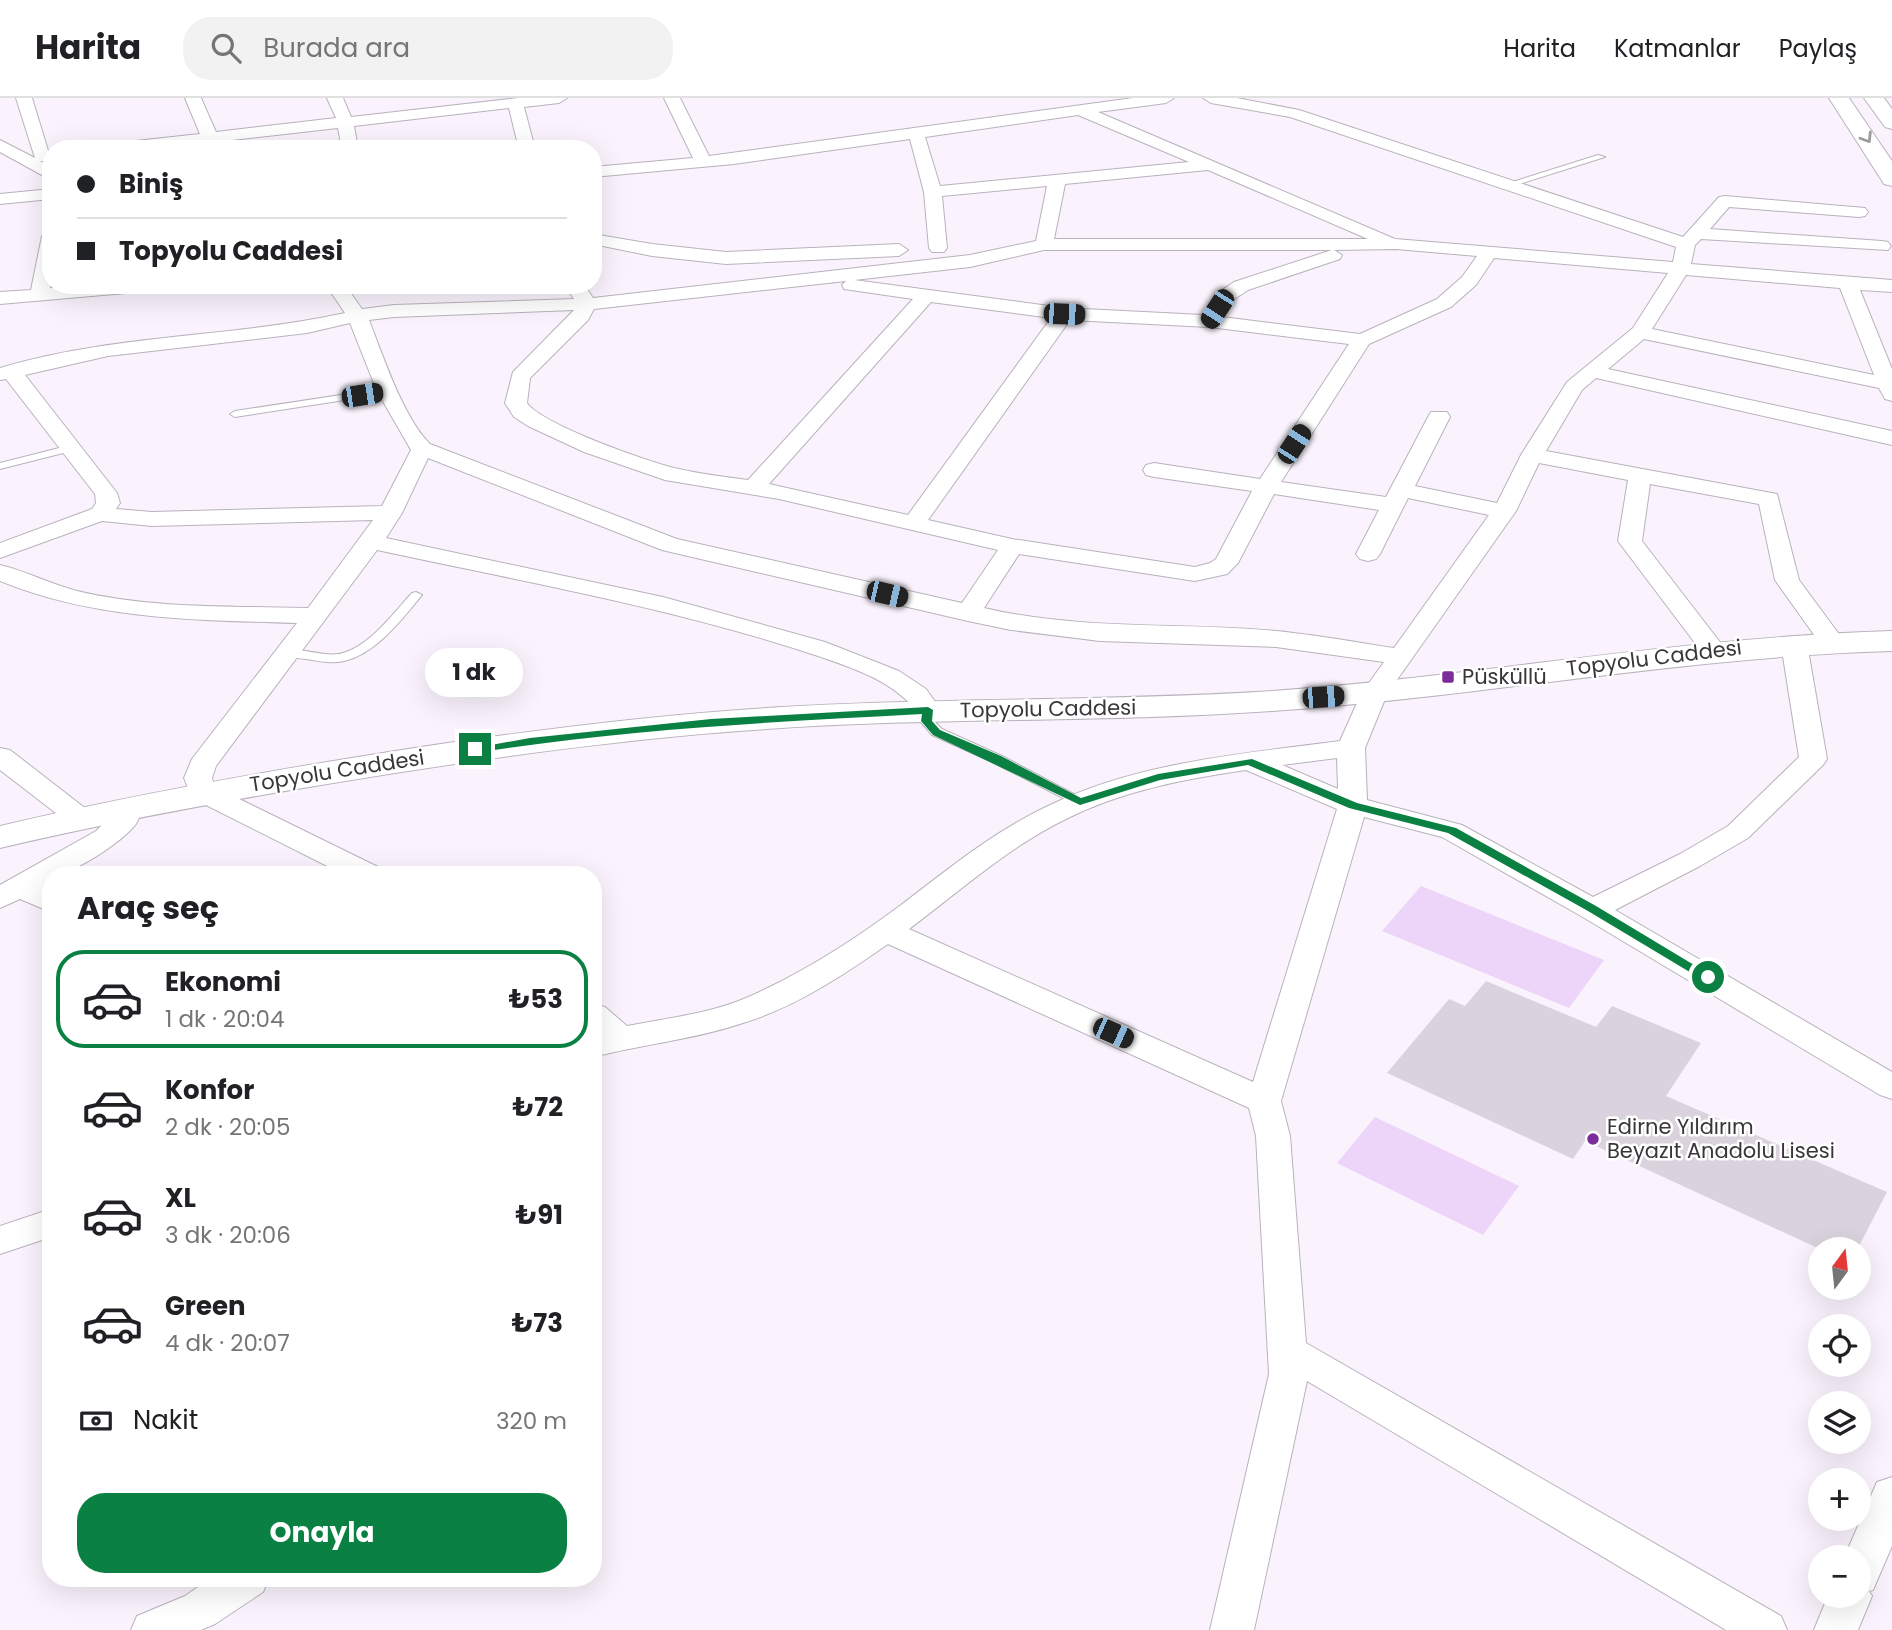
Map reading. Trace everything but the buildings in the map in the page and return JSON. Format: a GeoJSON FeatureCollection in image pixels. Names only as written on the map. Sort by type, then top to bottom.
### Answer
{"type":"FeatureCollection","features":[{"type":"Feature","properties":{"kind":"street"},"geometry":{"type":"LineString","coordinates":[[24,98],[42,145]]}},
{"type":"Feature","properties":{"kind":"street"},"geometry":{"type":"LineString","coordinates":[[193,98],[210,136]]}},
{"type":"Feature","properties":{"kind":"street"},"geometry":{"type":"LineString","coordinates":[[335,98],[349,140]]}},
{"type":"Feature","properties":{"kind":"street"},"geometry":{"type":"LineString","coordinates":[[179,140],[559,98]]}},
{"type":"Feature","properties":{"kind":"street"},"geometry":{"type":"LineString","coordinates":[[672,98],[703,162]]}},
{"type":"Feature","properties":{"kind":"street"},"geometry":{"type":"LineString","coordinates":[[602,171],[703,162],[1166,98]]}},
{"type":"Feature","properties":{"kind":"street"},"geometry":{"type":"LineString","coordinates":[[1212,98],[1293,113],[1510,184],[1691,238],[1882,246]]}},
{"type":"Feature","properties":{"kind":"street"},"geometry":{"type":"LineString","coordinates":[[1839,98],[1863,131],[1892,180]]}},
{"type":"Feature","properties":{"kind":"street"},"geometry":{"type":"LineString","coordinates":[[1874,98],[1892,123]]}},
{"type":"Feature","properties":{"kind":"street"},"geometry":{"type":"LineString","coordinates":[[516,104],[525,140]]}},
{"type":"Feature","properties":{"kind":"street"},"geometry":{"type":"LineString","coordinates":[[1078,109],[1396,244]]}},
{"type":"Feature","properties":{"kind":"street"},"geometry":{"type":"LineString","coordinates":[[916,132],[933,192],[938,248]]}},
{"type":"Feature","properties":{"kind":"street"},"geometry":{"type":"LineString","coordinates":[[0,145],[42,170]]}},
{"type":"Feature","properties":{"kind":"street"},"geometry":{"type":"LineString","coordinates":[[0,161],[42,156]]}},
{"type":"Feature","properties":{"kind":"street"},"geometry":{"type":"LineString","coordinates":[[933,192],[1215,165]]}},
{"type":"Feature","properties":{"kind":"street"},"geometry":{"type":"LineString","coordinates":[[1044,245],[1057,180]]}},
{"type":"Feature","properties":{"kind":"street"},"geometry":{"type":"LineString","coordinates":[[0,199],[42,195]]}},
{"type":"Feature","properties":{"kind":"street"},"geometry":{"type":"LineString","coordinates":[[1232,1630],[1289,1374],[1273,1136],[1264,1101],[1353,805],[1351,748],[1374,694],[1504,511],[1532,455],[1574,386],[1640,332],[1681,267],[1691,238],[1726,201],[1859,212]]}},
{"type":"Feature","properties":{"kind":"street"},"geometry":{"type":"LineString","coordinates":[[602,241],[652,250],[726,258],[938,248],[1006,251]]}},
{"type":"Feature","properties":{"kind":"street"},"geometry":{"type":"LineString","coordinates":[[602,294],[811,279],[970,261],[1006,251],[1044,245],[1396,244],[1892,286]]}},
{"type":"Feature","properties":{"kind":"street"},"geometry":{"type":"LineString","coordinates":[[1209,321],[1226,296],[1241,286],[1257,278],[1327,258],[1335,253],[1338,246]]}},
{"type":"Feature","properties":{"kind":"street"},"geometry":{"type":"LineString","coordinates":[[811,279],[925,297],[1064,314],[1209,321],[1362,340],[1444,303],[1469,281],[1490,251]]}},
{"type":"Feature","properties":{"kind":"street"},"geometry":{"type":"LineString","coordinates":[[39,295],[42,280]]}},
{"type":"Feature","properties":{"kind":"street"},"geometry":{"type":"LineString","coordinates":[[1848,283],[1890,389]]}},
{"type":"Feature","properties":{"kind":"street"},"geometry":{"type":"LineString","coordinates":[[0,298],[50,294]]}},
{"type":"Feature","properties":{"kind":"street"},"geometry":{"type":"LineString","coordinates":[[341,294],[357,316],[387,391],[414,441],[422,449],[453,458],[670,545],[968,613],[1054,629],[1276,639],[1399,656]]}},
{"type":"Feature","properties":{"kind":"street"},"geometry":{"type":"LineString","coordinates":[[100,514],[108,503],[106,493],[71,447],[5,372],[119,348],[307,327],[394,311],[581,295],[582,316],[520,376],[516,403],[522,412],[592,447],[661,471],[915,522],[1012,546],[1180,572],[1210,572],[1226,563],[1268,486],[1362,340]]}},
{"type":"Feature","properties":{"kind":"street"},"geometry":{"type":"LineString","coordinates":[[753,488],[925,297]]}},
{"type":"Feature","properties":{"kind":"street"},"geometry":{"type":"LineString","coordinates":[[915,522],[1064,314]]}},
{"type":"Feature","properties":{"kind":"street"},"geometry":{"type":"LineString","coordinates":[[1640,332],[1890,389]]}},
{"type":"Feature","properties":{"kind":"street"},"geometry":{"type":"LineString","coordinates":[[1591,371],[1892,438]]}},
{"type":"Feature","properties":{"kind":"street"},"geometry":{"type":"LineString","coordinates":[[1368,554],[1439,417]]}},
{"type":"Feature","properties":{"kind":"street"},"geometry":{"type":"LineString","coordinates":[[351,866],[202,792],[198,778],[202,765],[312,616],[371,542],[390,513],[422,449]]}},
{"type":"Feature","properties":{"kind":"street"},"geometry":{"type":"LineString","coordinates":[[1532,455],[1769,499],[1787,580],[1831,641]]}},
{"type":"Feature","properties":{"kind":"street"},"geometry":{"type":"LineString","coordinates":[[1154,470],[1268,486],[1397,497],[1504,511]]}},
{"type":"Feature","properties":{"kind":"street"},"geometry":{"type":"LineString","coordinates":[[1640,476],[1630,541],[1713,650]]}},
{"type":"Feature","properties":{"kind":"street"},"geometry":{"type":"LineString","coordinates":[[0,551],[100,514],[152,519],[390,513]]}},
{"type":"Feature","properties":{"kind":"street"},"geometry":{"type":"LineString","coordinates":[[371,542],[701,613],[811,645],[880,671],[909,688],[928,710]]}},
{"type":"Feature","properties":{"kind":"street"},"geometry":{"type":"LineString","coordinates":[[968,613],[1012,546]]}},
{"type":"Feature","properties":{"kind":"street"},"geometry":{"type":"LineString","coordinates":[[0,572],[54,592],[116,604],[173,611],[312,616]]}},
{"type":"Feature","properties":{"kind":"street","name":"Topyolu Caddesi"},"geometry":{"type":"LineString","coordinates":[[0,837],[202,792],[543,739],[711,723],[928,710],[1169,708],[1374,694],[1713,650],[1831,641],[1892,641]]}},
{"type":"Feature","properties":{"kind":"street"},"geometry":{"type":"LineString","coordinates":[[1592,909],[1690,860],[1738,832],[1813,759],[1794,644]]}},
{"type":"Feature","properties":{"kind":"street"},"geometry":{"type":"LineString","coordinates":[[606,1042],[725,1017],[813,977],[886,931],[949,882],[1027,829],[1080,801],[1158,778],[1249,761],[1351,748]]}},
{"type":"Feature","properties":{"kind":"street"},"geometry":{"type":"LineString","coordinates":[[0,756],[80,818]]}},
{"type":"Feature","properties":{"kind":"street"},"geometry":{"type":"LineString","coordinates":[[1249,761],[1353,805],[1452,831],[1592,909],[1892,1087]]}},
{"type":"Feature","properties":{"kind":"street"},"geometry":{"type":"LineString","coordinates":[[56,866],[106,837],[124,820],[127,808]]}},
{"type":"Feature","properties":{"kind":"street"},"geometry":{"type":"LineString","coordinates":[[10,893],[42,874]]}},
{"type":"Feature","properties":{"kind":"street"},"geometry":{"type":"LineString","coordinates":[[10,893],[42,900]]}},
{"type":"Feature","properties":{"kind":"street"},"geometry":{"type":"LineString","coordinates":[[886,931],[1264,1101]]}},
{"type":"Feature","properties":{"kind":"street"},"geometry":{"type":"LineString","coordinates":[[0,1240],[42,1226]]}},
{"type":"Feature","properties":{"kind":"street"},"geometry":{"type":"LineString","coordinates":[[1288,1350],[1765,1630]]}},
{"type":"Feature","properties":{"kind":"street"},"geometry":{"type":"LineString","coordinates":[[1871,1545],[1892,1495]]}},
{"type":"Feature","properties":{"kind":"street"},"geometry":{"type":"LineString","coordinates":[[153,1630],[205,1620],[239,1587]]}},
{"type":"Feature","properties":{"kind":"street"},"geometry":{"type":"LineString","coordinates":[[1836,1630],[1845,1608]]}},
{"type":"Feature","properties":{"kind":"lane"},"geometry":{"type":"LineString","coordinates":[[1510,184],[1601,157]]}},
{"type":"Feature","properties":{"kind":"lane"},"geometry":{"type":"LineString","coordinates":[[235,414],[387,391]]}},
{"type":"Feature","properties":{"kind":"lane"},"geometry":{"type":"LineString","coordinates":[[0,466],[71,447]]}},
{"type":"Feature","properties":{"kind":"lane"},"geometry":{"type":"LineString","coordinates":[[286,653],[338,658],[351,655],[365,647],[416,595]]}},
{"type":"Feature","properties":{"kind":"lane"},"geometry":{"type":"LineString","coordinates":[[928,710],[926,721],[937,732],[1080,801]]}},
{"type":"Feature","properties":{"kind":"shaded area"},"geometry":{"type":"Polygon","coordinates":[[[1421,886],[1604,960],[1569,1008],[1382,931],[1421,886]]]}},
{"type":"Feature","properties":{"kind":"shaded area"},"geometry":{"type":"Polygon","coordinates":[[[1375,1117],[1519,1186],[1483,1235],[1337,1163],[1375,1117]]]}},
{"type":"Feature","properties":{"kind":"place","name":"Püsküllü"},"geometry":{"type":"Point","coordinates":[1448,677]}},
{"type":"Feature","properties":{"kind":"place","name":"Edirne Yıldırım Beyazıt Anadolu Lisesi"},"geometry":{"type":"Point","coordinates":[1593,1139]}},
{"type":"Feature","properties":{"kind":"route"},"geometry":{"type":"LineString","coordinates":[[475,749],[711,723],[928,710],[926,721],[937,732],[1080,801],[1123,786],[1249,761],[1353,805],[1452,831],[1708,977]]}}]}
